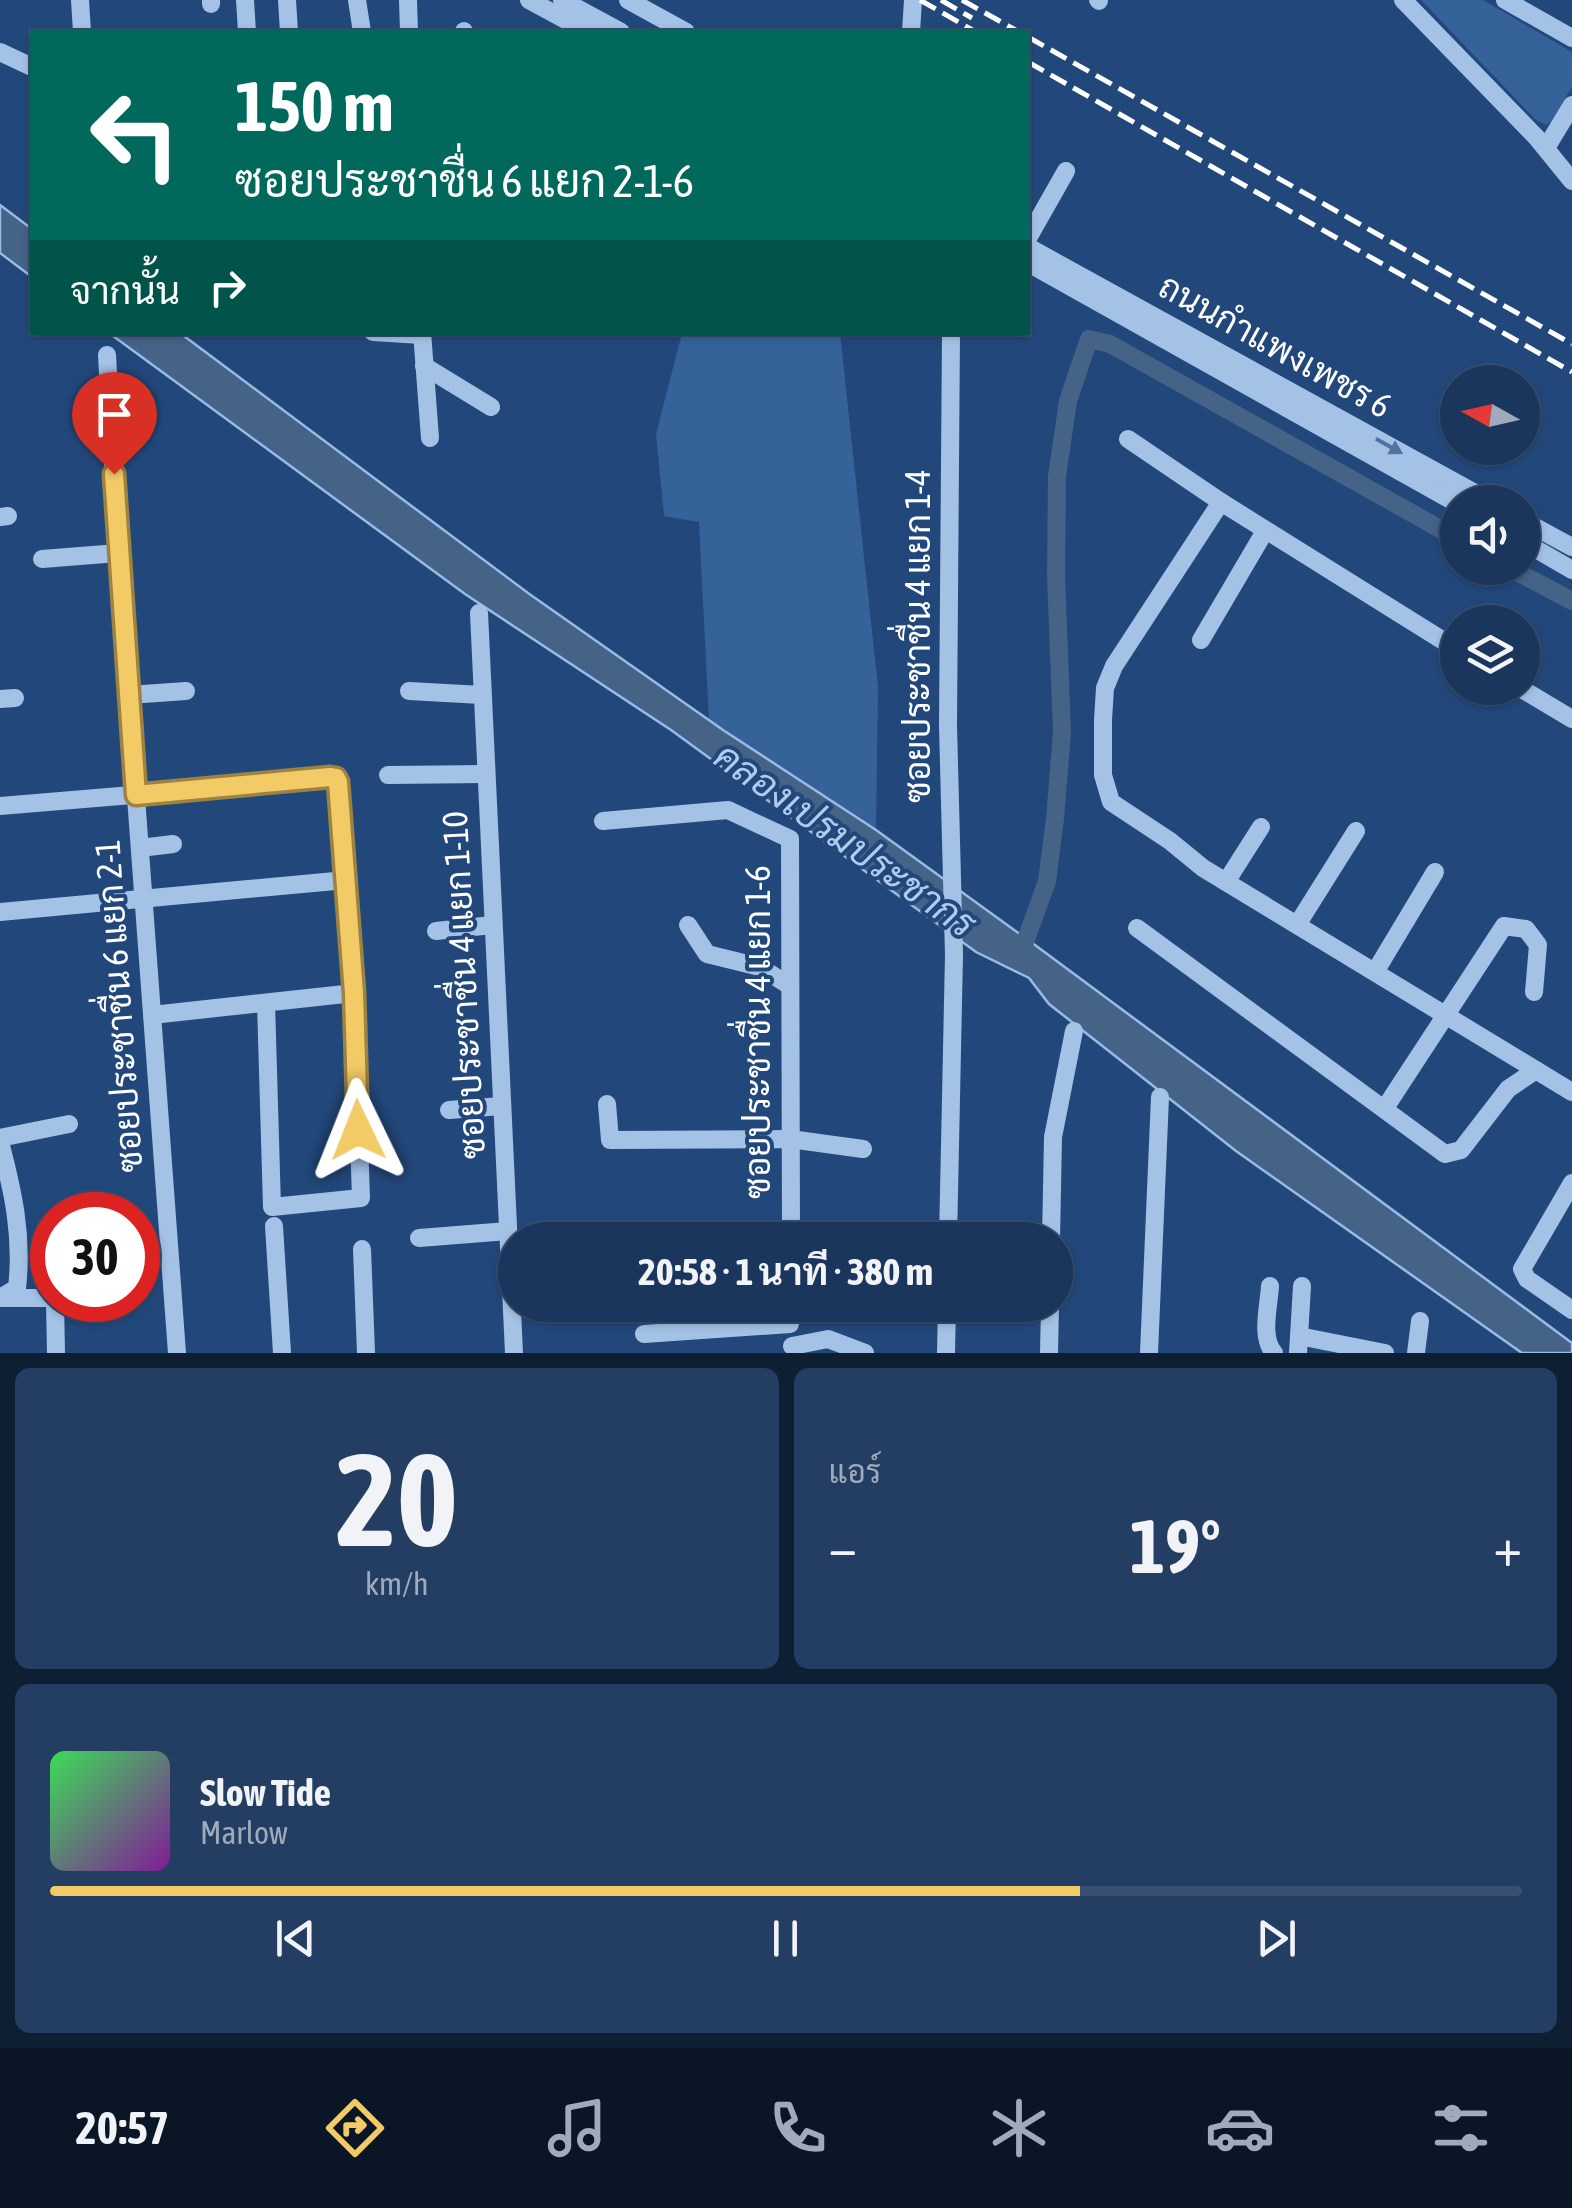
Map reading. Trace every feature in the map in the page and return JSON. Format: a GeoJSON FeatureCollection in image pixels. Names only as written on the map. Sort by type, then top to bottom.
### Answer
{"type":"FeatureCollection","features":[{"type":"Feature","properties":{"kind":"street"},"geometry":{"type":"LineString","coordinates":[[80,0],[82,30]]}},
{"type":"Feature","properties":{"kind":"street"},"geometry":{"type":"LineString","coordinates":[[246,0],[247,30]]}},
{"type":"Feature","properties":{"kind":"street"},"geometry":{"type":"LineString","coordinates":[[288,0],[289,30]]}},
{"type":"Feature","properties":{"kind":"street"},"geometry":{"type":"LineString","coordinates":[[357,0],[362,30]]}},
{"type":"Feature","properties":{"kind":"street"},"geometry":{"type":"LineString","coordinates":[[408,0],[409,30]]}},
{"type":"Feature","properties":{"kind":"street"},"geometry":{"type":"LineString","coordinates":[[530,0],[584,30]]}},
{"type":"Feature","properties":{"kind":"street"},"geometry":{"type":"LineString","coordinates":[[562,0],[617,30]]}},
{"type":"Feature","properties":{"kind":"street"},"geometry":{"type":"LineString","coordinates":[[628,0],[682,30]]}},
{"type":"Feature","properties":{"kind":"street"},"geometry":{"type":"LineString","coordinates":[[911,30],[912,0]]}},
{"type":"Feature","properties":{"kind":"street"},"geometry":{"type":"LineString","coordinates":[[1403,0],[1546,148],[1572,181]]}},
{"type":"Feature","properties":{"kind":"street"},"geometry":{"type":"LineString","coordinates":[[1505,0],[1572,38]]}},
{"type":"Feature","properties":{"kind":"street"},"geometry":{"type":"LineString","coordinates":[[0,52],[30,67]]}},
{"type":"Feature","properties":{"kind":"street"},"geometry":{"type":"LineString","coordinates":[[1546,148],[1572,106]]}},
{"type":"Feature","properties":{"kind":"street"},"geometry":{"type":"LineString","coordinates":[[1030,234],[1066,170]]}},
{"type":"Feature","properties":{"kind":"street","name":"ถนนกำแพงเพชร 6"},"geometry":{"type":"LineString","coordinates":[[1030,248],[1460,485]]}},
{"type":"Feature","properties":{"kind":"street","name":"ถนนกำแพงเพชร 6"},"geometry":{"type":"LineString","coordinates":[[1030,264],[1440,494]]}},
{"type":"Feature","properties":{"kind":"street"},"geometry":{"type":"LineString","coordinates":[[422,335],[430,438]]}},
{"type":"Feature","properties":{"kind":"street","name":"ซอยประชาชื่น 4 แยก 1-4"},"geometry":{"type":"LineString","coordinates":[[948,1222],[954,955],[948,726],[951,335]]}},
{"type":"Feature","properties":{"kind":"street","name":"ซอยประชาชื่น 6 แยก 2-1"},"geometry":{"type":"LineString","coordinates":[[108,355],[118,553],[177,1353]]}},
{"type":"Feature","properties":{"kind":"street"},"geometry":{"type":"LineString","coordinates":[[424,366],[491,406]]}},
{"type":"Feature","properties":{"kind":"street"},"geometry":{"type":"LineString","coordinates":[[1128,439],[1265,531],[1440,639]]}},
{"type":"Feature","properties":{"kind":"street"},"geometry":{"type":"LineString","coordinates":[[1220,502],[1114,666],[1105,688],[1103,775],[1111,802],[1226,882],[1572,1092]]}},
{"type":"Feature","properties":{"kind":"street"},"geometry":{"type":"LineString","coordinates":[[1540,530],[1572,547]]}},
{"type":"Feature","properties":{"kind":"street"},"geometry":{"type":"LineString","coordinates":[[1201,640],[1265,531]]}},
{"type":"Feature","properties":{"kind":"street"},"geometry":{"type":"LineString","coordinates":[[1540,552],[1572,570]]}},
{"type":"Feature","properties":{"kind":"street"},"geometry":{"type":"LineString","coordinates":[[42,559],[118,553]]}},
{"type":"Feature","properties":{"kind":"street","name":"ซอยประชาชื่น 4 แยก 1-10"},"geometry":{"type":"LineString","coordinates":[[479,613],[508,1222]]}},
{"type":"Feature","properties":{"kind":"street"},"geometry":{"type":"LineString","coordinates":[[128,695],[186,691]]}},
{"type":"Feature","properties":{"kind":"street"},"geometry":{"type":"LineString","coordinates":[[409,691],[482,695]]}},
{"type":"Feature","properties":{"kind":"street"},"geometry":{"type":"LineString","coordinates":[[1540,700],[1572,719]]}},
{"type":"Feature","properties":{"kind":"street"},"geometry":{"type":"LineString","coordinates":[[388,775],[485,774]]}},
{"type":"Feature","properties":{"kind":"street"},"geometry":{"type":"LineString","coordinates":[[0,806],[336,778],[354,993],[361,1198],[273,1216]]}},
{"type":"Feature","properties":{"kind":"street","name":"ซอยประชาชื่น 4 แยก 1-6"},"geometry":{"type":"LineString","coordinates":[[603,822],[728,810],[790,838],[790,1222]]}},
{"type":"Feature","properties":{"kind":"street"},"geometry":{"type":"LineString","coordinates":[[1226,882],[1261,827]]}},
{"type":"Feature","properties":{"kind":"street"},"geometry":{"type":"LineString","coordinates":[[1297,925],[1356,831]]}},
{"type":"Feature","properties":{"kind":"street"},"geometry":{"type":"LineString","coordinates":[[140,848],[173,844]]}},
{"type":"Feature","properties":{"kind":"street"},"geometry":{"type":"LineString","coordinates":[[1374,972],[1434,872]]}},
{"type":"Feature","properties":{"kind":"street"},"geometry":{"type":"LineString","coordinates":[[0,912],[346,880]]}},
{"type":"Feature","properties":{"kind":"street"},"geometry":{"type":"LineString","coordinates":[[436,931],[492,925]]}},
{"type":"Feature","properties":{"kind":"street"},"geometry":{"type":"LineString","coordinates":[[688,926],[707,954],[760,967],[790,986]]}},
{"type":"Feature","properties":{"kind":"street"},"geometry":{"type":"LineString","coordinates":[[1386,1108],[1504,926],[1526,928],[1538,945],[1534,992]]}},
{"type":"Feature","properties":{"kind":"street"},"geometry":{"type":"LineString","coordinates":[[1137,928],[1445,1154],[1461,1150],[1508,1089],[1536,1070]]}},
{"type":"Feature","properties":{"kind":"street"},"geometry":{"type":"LineString","coordinates":[[152,1014],[354,993]]}},
{"type":"Feature","properties":{"kind":"street"},"geometry":{"type":"LineString","coordinates":[[266,1003],[282,1353]]}},
{"type":"Feature","properties":{"kind":"street"},"geometry":{"type":"LineString","coordinates":[[1051,1222],[1053,1137],[1074,1030]]}},
{"type":"Feature","properties":{"kind":"street"},"geometry":{"type":"LineString","coordinates":[[1149,1353],[1160,1098]]}},
{"type":"Feature","properties":{"kind":"street"},"geometry":{"type":"LineString","coordinates":[[607,1104],[610,1140],[790,1139],[863,1148]]}},
{"type":"Feature","properties":{"kind":"street"},"geometry":{"type":"LineString","coordinates":[[450,1110],[502,1106]]}},
{"type":"Feature","properties":{"kind":"street"},"geometry":{"type":"LineString","coordinates":[[0,1298],[17,1288],[22,1253],[16,1203],[0,1140],[69,1124]]}},
{"type":"Feature","properties":{"kind":"street"},"geometry":{"type":"LineString","coordinates":[[1572,1183],[1522,1269],[1527,1278],[1572,1310]]}},
{"type":"Feature","properties":{"kind":"street"},"geometry":{"type":"LineString","coordinates":[[419,1238],[498,1232]]}},
{"type":"Feature","properties":{"kind":"street"},"geometry":{"type":"LineString","coordinates":[[362,1249],[366,1353]]}},
{"type":"Feature","properties":{"kind":"street"},"geometry":{"type":"LineString","coordinates":[[1270,1286],[1266,1338],[1274,1353]]}},
{"type":"Feature","properties":{"kind":"street"},"geometry":{"type":"LineString","coordinates":[[1302,1286],[1299,1344],[1384,1353]]}},
{"type":"Feature","properties":{"kind":"street"},"geometry":{"type":"LineString","coordinates":[[0,1298],[49,1298],[55,1302],[56,1353]]}},
{"type":"Feature","properties":{"kind":"street"},"geometry":{"type":"LineString","coordinates":[[1416,1353],[1420,1321]]}},
{"type":"Feature","properties":{"kind":"street","name":"ซอยประชาชื่น 4 แยก 1-10"},"geometry":{"type":"LineString","coordinates":[[512,1322],[514,1353]]}},
{"type":"Feature","properties":{"kind":"street"},"geometry":{"type":"LineString","coordinates":[[644,1334],[732,1322]]}},
{"type":"Feature","properties":{"kind":"street"},"geometry":{"type":"LineString","coordinates":[[790,1322],[792,1349],[828,1339],[865,1353]]}},
{"type":"Feature","properties":{"kind":"street"},"geometry":{"type":"LineString","coordinates":[[946,1353],[947,1322]]}},
{"type":"Feature","properties":{"kind":"street"},"geometry":{"type":"LineString","coordinates":[[1049,1353],[1050,1322]]}},
{"type":"Feature","properties":{"kind":"shaded area"},"geometry":{"type":"Polygon","coordinates":[[[1421,0],[1483,0],[1572,52],[1572,87],[1551,122],[1546,125],[1536,120],[1421,0]]]}},
{"type":"Feature","properties":{"kind":"shaded area"},"geometry":{"type":"Polygon","coordinates":[[[681,335],[840,335],[878,687],[876,830],[709,720],[699,522],[664,516],[656,434],[681,335]]]}},
{"type":"Feature","properties":{"kind":"water"},"geometry":{"type":"Polygon","coordinates":[[[0,205],[30,228],[30,276],[0,253],[0,205]]]}},
{"type":"Feature","properties":{"kind":"water","name":"คลองเปรมประชากร"},"geometry":{"type":"Polygon","coordinates":[[[112,335],[183,335],[528,593],[723,730],[876,830],[1035,945],[1572,1343],[1572,1353],[1522,1353],[1236,1151],[1049,1004],[1029,978],[976,952],[671,730],[465,594],[112,335]]]}},
{"type":"Feature","properties":{"kind":"waterway"},"geometry":{"type":"LineString","coordinates":[[1019,959],[1047,881],[1055,819],[1062,732],[1057,476],[1068,401],[1089,339],[1110,344],[1440,529]]}},
{"type":"Feature","properties":{"kind":"waterway"},"geometry":{"type":"LineString","coordinates":[[1540,584],[1572,601]]}},
{"type":"Feature","properties":{"kind":"railway"},"geometry":{"type":"LineString","coordinates":[[920,0],[972,30]]}},
{"type":"Feature","properties":{"kind":"railway"},"geometry":{"type":"LineString","coordinates":[[941,0],[972,18]]}},
{"type":"Feature","properties":{"kind":"railway"},"geometry":{"type":"LineString","coordinates":[[962,0],[1015,30]]}},
{"type":"Feature","properties":{"kind":"railway"},"geometry":{"type":"LineString","coordinates":[[1030,38],[1572,344]]}},
{"type":"Feature","properties":{"kind":"railway"},"geometry":{"type":"LineString","coordinates":[[1030,63],[1572,372]]}},
{"type":"Feature","properties":{"kind":"route"},"geometry":{"type":"LineString","coordinates":[[114,474],[136,795],[330,777],[338,782],[354,993],[358,1130]]}}]}
